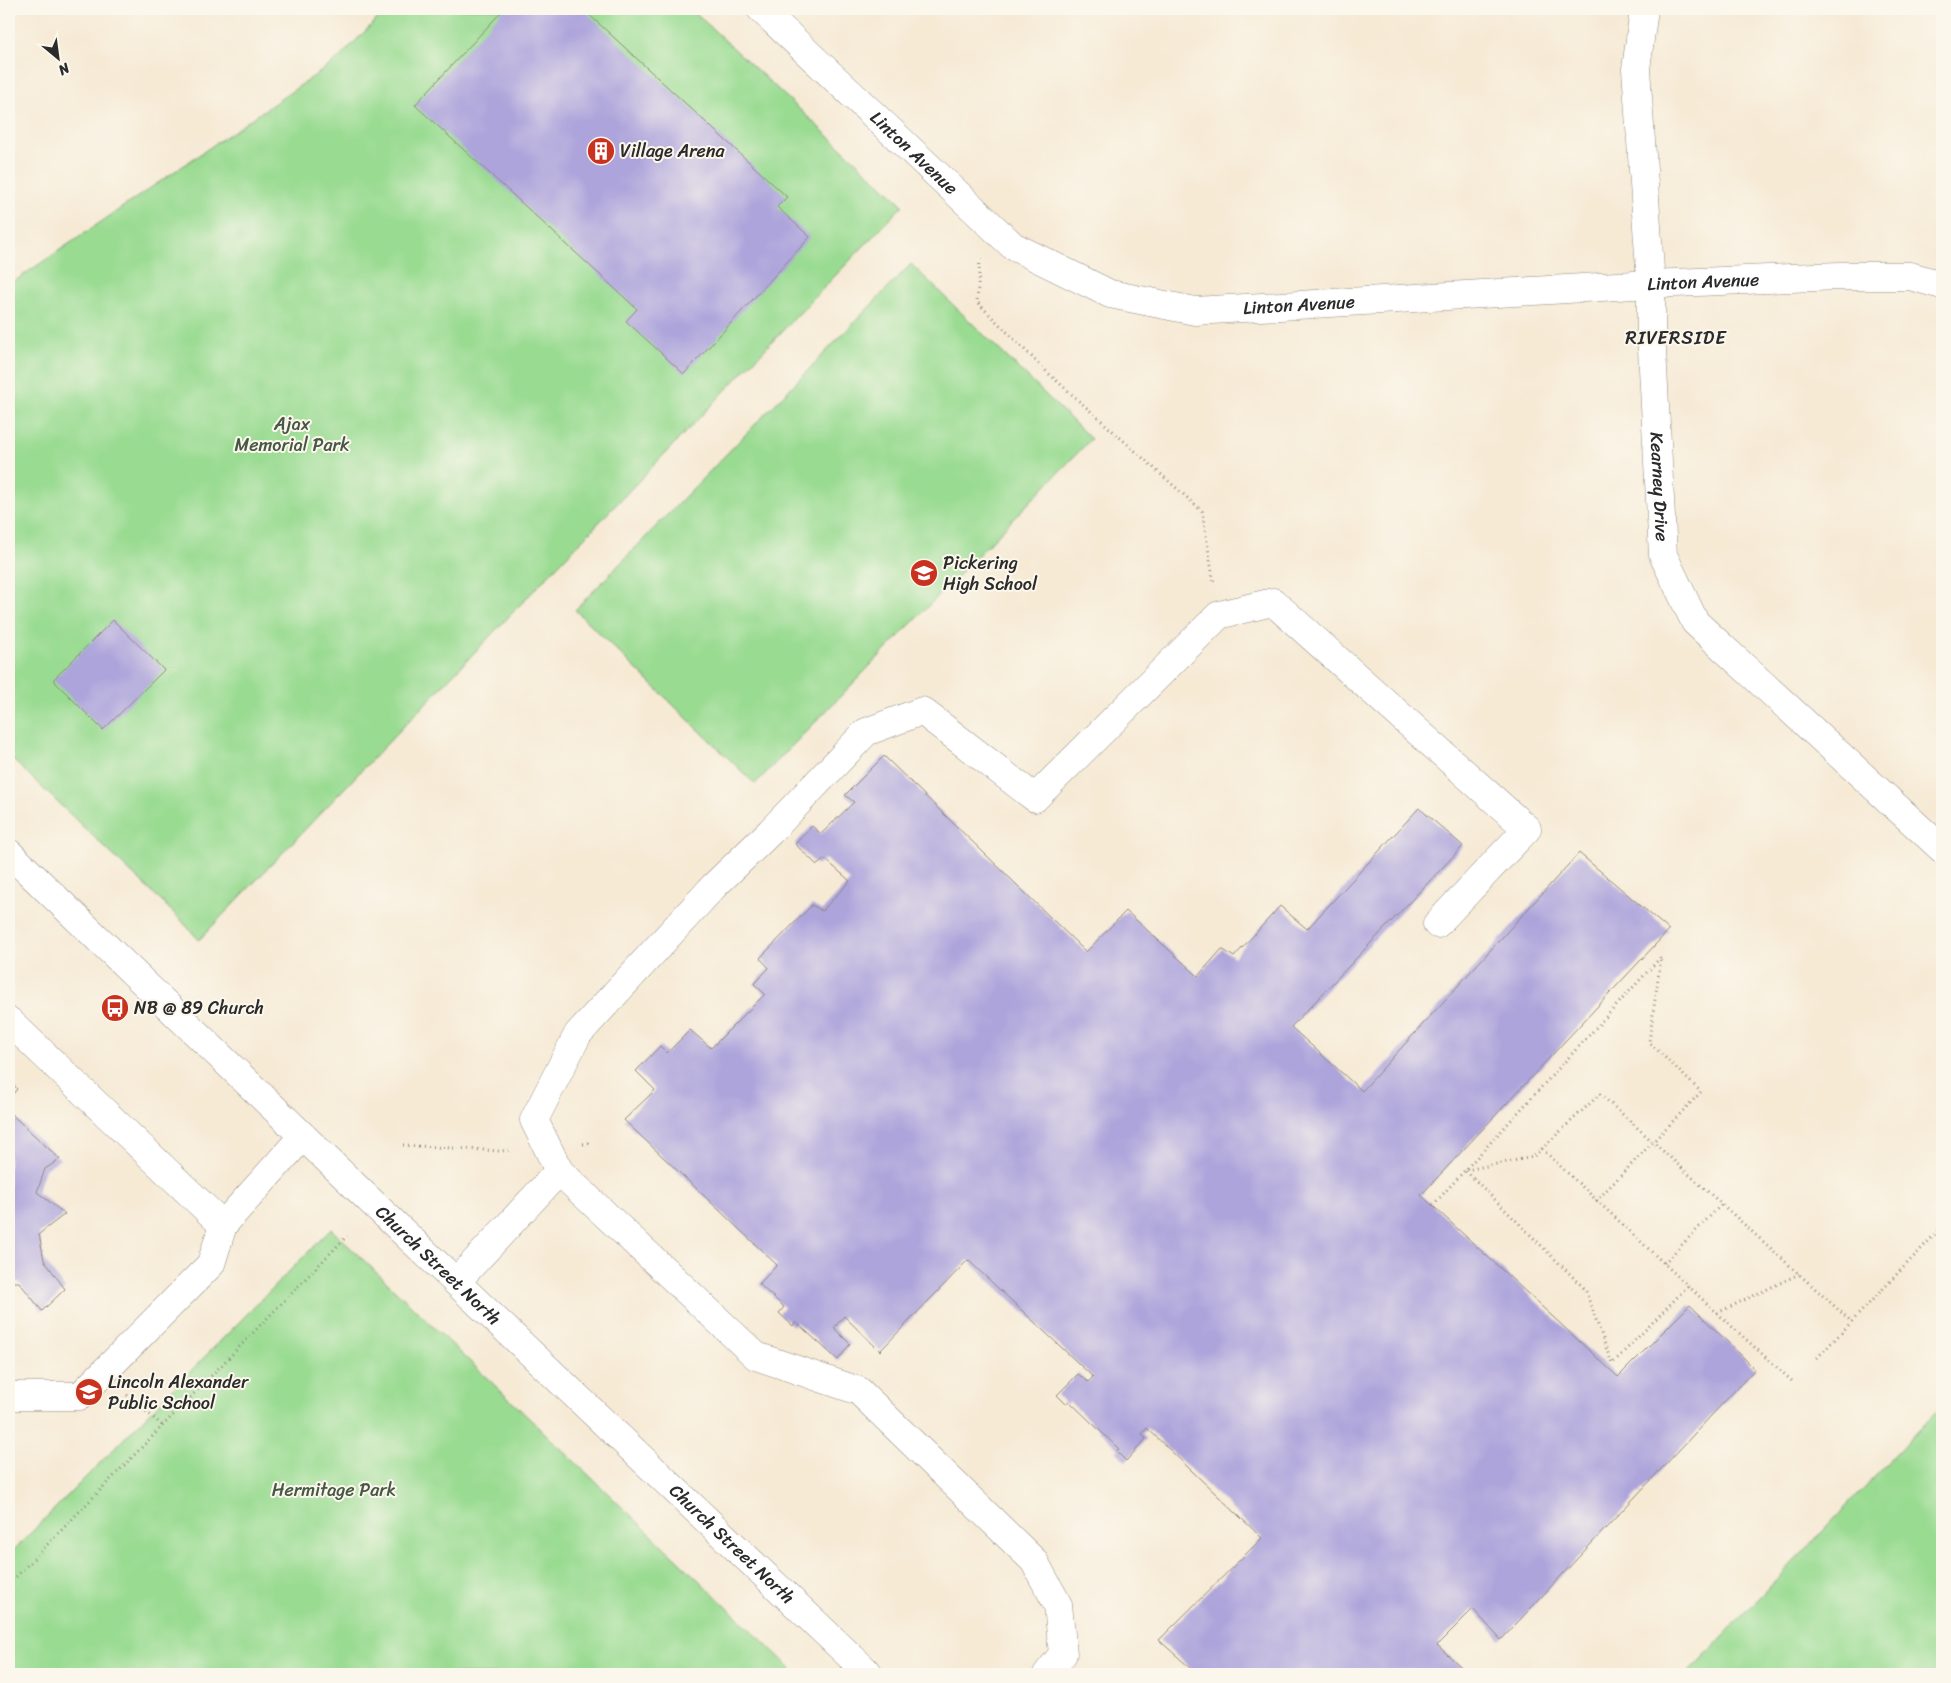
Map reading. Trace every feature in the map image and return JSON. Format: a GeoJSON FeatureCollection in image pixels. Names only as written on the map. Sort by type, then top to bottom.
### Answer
{"type":"FeatureCollection","features":[{"type":"Feature","properties":{"kind":"street","name":"Linton Avenue"},"geometry":{"type":"LineString","coordinates":[[761,9],[1012,246],[1110,294],[1195,311],[1650,284],[1839,276],[1910,276],[1942,285]]}},
{"type":"Feature","properties":{"kind":"street","name":"Kearney Drive"},"geometry":{"type":"LineString","coordinates":[[1644,9],[1636,69],[1650,284],[1663,555],[1695,622],[1942,849]]}},
{"type":"Feature","properties":{"kind":"street"},"geometry":{"type":"LineString","coordinates":[[1047,1674],[1063,1654],[1058,1605],[1034,1561],[859,1391],[756,1356],[559,1171],[534,1120],[578,1034],[714,886],[770,832],[866,732],[922,711],[1035,798],[1219,615],[1273,602],[1527,829],[1437,924]]}},
{"type":"Feature","properties":{"kind":"street","name":"Church Street North"},"geometry":{"type":"LineString","coordinates":[[9,854],[869,1674]]}},
{"type":"Feature","properties":{"kind":"street"},"geometry":{"type":"LineString","coordinates":[[9,1021],[223,1225]]}},
{"type":"Feature","properties":{"kind":"street"},"geometry":{"type":"LineString","coordinates":[[9,1396],[80,1396],[211,1264],[223,1225],[303,1136]]}},
{"type":"Feature","properties":{"kind":"street"},"geometry":{"type":"LineString","coordinates":[[456,1282],[559,1171]]}},
{"type":"Feature","properties":{"kind":"path"},"geometry":{"type":"LineString","coordinates":[[980,258],[977,302],[1048,373],[1202,511],[1219,615]]}},
{"type":"Feature","properties":{"kind":"path"},"geometry":{"type":"LineString","coordinates":[[1433,1206],[1661,957],[1649,1042],[1701,1092],[1596,1201]]}},
{"type":"Feature","properties":{"kind":"path"},"geometry":{"type":"LineString","coordinates":[[1466,1171],[1533,1157],[1600,1094],[1852,1322]]}},
{"type":"Feature","properties":{"kind":"path"},"geometry":{"type":"LineString","coordinates":[[403,1145],[499,1151],[590,1143]]}},
{"type":"Feature","properties":{"kind":"path"},"geometry":{"type":"LineString","coordinates":[[1542,1149],[1793,1382]]}},
{"type":"Feature","properties":{"kind":"path"},"geometry":{"type":"LineString","coordinates":[[1466,1171],[1585,1289],[1612,1364],[1688,1286]]}},
{"type":"Feature","properties":{"kind":"path"},"geometry":{"type":"LineString","coordinates":[[1664,1263],[1722,1204]]}},
{"type":"Feature","properties":{"kind":"path"},"geometry":{"type":"LineString","coordinates":[[1817,1358],[1942,1227]]}},
{"type":"Feature","properties":{"kind":"path"},"geometry":{"type":"LineString","coordinates":[[9,1584],[346,1236]]}},
{"type":"Feature","properties":{"kind":"path"},"geometry":{"type":"LineString","coordinates":[[1717,1313],[1799,1274]]}},
{"type":"Feature","properties":{"kind":"path"},"geometry":{"type":"LineString","coordinates":[[102,1373],[162,1426]]}},
{"type":"Feature","properties":{"kind":"green space","name":"Ajax Memorial Park"},"geometry":{"type":"Polygon","coordinates":[[[387,9],[691,9],[903,205],[199,940],[181,920],[9,756],[9,285],[336,61],[387,9]]]}},
{"type":"Feature","properties":{"kind":"green space"},"geometry":{"type":"Polygon","coordinates":[[[911,264],[1091,439],[755,784],[575,610],[911,264]]]}},
{"type":"Feature","properties":{"kind":"green space","name":"Hermitage Park"},"geometry":{"type":"Polygon","coordinates":[[[331,1229],[797,1674],[9,1674],[9,1555],[331,1229]]]}},
{"type":"Feature","properties":{"kind":"green space"},"geometry":{"type":"Polygon","coordinates":[[[1942,1406],[1942,1674],[1687,1674],[1942,1406]]]}},
{"type":"Feature","properties":{"kind":"building","name":"Village Arena"},"geometry":{"type":"Polygon","coordinates":[[[504,9],[583,9],[787,197],[777,207],[810,237],[684,374],[626,321],[637,309],[415,105],[504,9]]]}},
{"type":"Feature","properties":{"kind":"building"},"geometry":{"type":"Polygon","coordinates":[[[113,620],[164,670],[103,730],[53,680],[113,620]]]}},
{"type":"Feature","properties":{"kind":"building"},"geometry":{"type":"Polygon","coordinates":[[[884,756],[1086,952],[1126,911],[1198,976],[1222,949],[1234,957],[1280,906],[1307,929],[1419,808],[1463,846],[1291,1027],[1362,1091],[1579,853],[1669,930],[1421,1195],[1618,1377],[1690,1305],[1755,1369],[1501,1640],[1473,1609],[1437,1645],[1469,1674],[1197,1674],[1159,1640],[1262,1538],[1147,1428],[1142,1434],[1146,1439],[1126,1461],[1116,1451],[1119,1449],[1069,1401],[1066,1404],[1057,1395],[1078,1374],[1088,1382],[1093,1377],[968,1260],[880,1351],[844,1316],[834,1328],[850,1344],[838,1360],[796,1322],[793,1326],[779,1313],[784,1307],[759,1284],[777,1265],[624,1120],[655,1090],[636,1071],[660,1046],[667,1053],[690,1030],[711,1048],[765,994],[754,984],[769,968],[760,958],[812,905],[822,911],[850,881],[825,859],[817,865],[795,844],[812,826],[821,834],[854,802],[845,795],[884,756]]]}},
{"type":"Feature","properties":{"kind":"building"},"geometry":{"type":"Polygon","coordinates":[[[9,1080],[17,1089],[9,1099],[9,1080]]]}},
{"type":"Feature","properties":{"kind":"building"},"geometry":{"type":"Polygon","coordinates":[[[9,1112],[60,1159],[45,1169],[37,1192],[65,1214],[39,1234],[44,1260],[65,1289],[42,1311],[19,1282],[9,1282],[9,1112]]]}},
{"type":"Feature","properties":{"kind":"place","name":"Village Arena"},"geometry":{"type":"Point","coordinates":[601,151]}},
{"type":"Feature","properties":{"kind":"place","name":"Pickering High School"},"geometry":{"type":"Point","coordinates":[924,573]}},
{"type":"Feature","properties":{"kind":"place","name":"NB @ 89 Church"},"geometry":{"type":"Point","coordinates":[115,1008]}},
{"type":"Feature","properties":{"kind":"place","name":"Lincoln Alexander Public School"},"geometry":{"type":"Point","coordinates":[89,1392]}},
{"type":"Feature","properties":{"kind":"district","name":"RIVERSIDE"},"geometry":{"type":"Point","coordinates":[1676,337]}}]}
